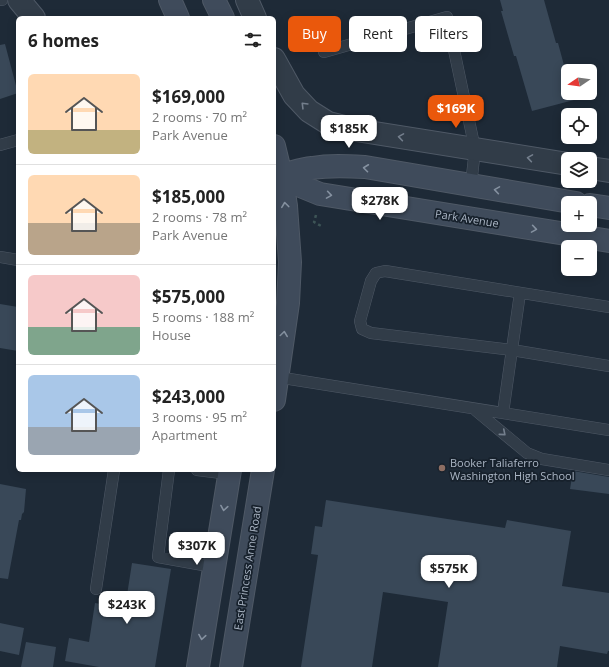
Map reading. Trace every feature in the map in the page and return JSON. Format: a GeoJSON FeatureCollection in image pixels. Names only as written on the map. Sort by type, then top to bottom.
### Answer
{"type":"FeatureCollection","features":[{"type":"Feature","properties":{"kind":"main road"},"geometry":{"type":"LineString","coordinates":[[170,0],[177,16]]}},
{"type":"Feature","properties":{"kind":"main road"},"geometry":{"type":"LineString","coordinates":[[214,0],[222,16]]}},
{"type":"Feature","properties":{"kind":"main road"},"geometry":{"type":"LineString","coordinates":[[276,385],[288,303],[290,262],[286,206],[277,175],[311,168],[335,166],[373,168],[561,200]]}},
{"type":"Feature","properties":{"kind":"main road","name":"Park Avenue"},"geometry":{"type":"LineString","coordinates":[[277,175],[298,186],[320,194],[609,241]]}},
{"type":"Feature","properties":{"kind":"main road"},"geometry":{"type":"LineString","coordinates":[[597,206],[609,208]]}},
{"type":"Feature","properties":{"kind":"main road"},"geometry":{"type":"LineString","coordinates":[[198,667],[230,472]]}},
{"type":"Feature","properties":{"kind":"main road","name":"East Princess Anne Road"},"geometry":{"type":"LineString","coordinates":[[231,667],[263,472]]}},
{"type":"Feature","properties":{"kind":"street"},"geometry":{"type":"LineString","coordinates":[[19,0],[32,16]]}},
{"type":"Feature","properties":{"kind":"street"},"geometry":{"type":"LineString","coordinates":[[247,0],[254,16]]}},
{"type":"Feature","properties":{"kind":"street"},"geometry":{"type":"LineString","coordinates":[[276,63],[294,95],[309,111],[328,123],[356,130],[561,163]]}},
{"type":"Feature","properties":{"kind":"street"},"geometry":{"type":"LineString","coordinates":[[597,169],[609,171]]}},
{"type":"Feature","properties":{"kind":"lane"},"geometry":{"type":"LineString","coordinates":[[341,47],[447,17],[475,149],[471,185]]}},
{"type":"Feature","properties":{"kind":"lane"},"geometry":{"type":"LineString","coordinates":[[0,145],[16,141]]}},
{"type":"Feature","properties":{"kind":"lane"},"geometry":{"type":"LineString","coordinates":[[0,257],[16,260]]}},
{"type":"Feature","properties":{"kind":"lane"},"geometry":{"type":"LineString","coordinates":[[609,307],[385,271],[376,273],[371,281],[360,321],[362,329],[371,333],[512,350],[609,366]]}},
{"type":"Feature","properties":{"kind":"lane"},"geometry":{"type":"LineString","coordinates":[[503,413],[520,293]]}},
{"type":"Feature","properties":{"kind":"lane"},"geometry":{"type":"LineString","coordinates":[[277,377],[609,430]]}},
{"type":"Feature","properties":{"kind":"lane"},"geometry":{"type":"LineString","coordinates":[[474,408],[527,453],[542,459],[609,470]]}},
{"type":"Feature","properties":{"kind":"lane"},"geometry":{"type":"LineString","coordinates":[[96,589],[114,472]]}},
{"type":"Feature","properties":{"kind":"lane"},"geometry":{"type":"LineString","coordinates":[[169,472],[158,557],[214,566]]}},
{"type":"Feature","properties":{"kind":"path"},"geometry":{"type":"LineString","coordinates":[[318,211],[314,222],[323,227]]}},
{"type":"Feature","properties":{"kind":"building"},"geometry":{"type":"Polygon","coordinates":[[[500,0],[544,0],[564,64],[561,64],[561,100],[574,100],[532,111],[501,11],[503,11],[500,0]]]}},
{"type":"Feature","properties":{"kind":"building"},"geometry":{"type":"Polygon","coordinates":[[[5,44],[16,85],[16,94],[0,99],[0,45],[5,44]]]}},
{"type":"Feature","properties":{"kind":"building"},"geometry":{"type":"Polygon","coordinates":[[[0,304],[16,307],[16,351],[0,348],[0,304]]]}},
{"type":"Feature","properties":{"kind":"building"},"geometry":{"type":"Polygon","coordinates":[[[573,471],[609,477],[609,494],[570,489],[573,471]]]}},
{"type":"Feature","properties":{"kind":"building"},"geometry":{"type":"Polygon","coordinates":[[[0,484],[26,489],[24,512],[21,520],[19,520],[8,579],[0,578],[0,484]]]}},
{"type":"Feature","properties":{"kind":"building"},"geometry":{"type":"Polygon","coordinates":[[[326,500],[505,528],[507,520],[571,531],[562,586],[609,593],[609,651],[607,654],[560,646],[557,667],[438,667],[448,602],[383,592],[372,667],[301,667],[318,555],[311,554],[315,526],[322,527],[326,500]]]}},
{"type":"Feature","properties":{"kind":"building"},"geometry":{"type":"Polygon","coordinates":[[[132,563],[171,569],[155,667],[99,667],[65,661],[69,638],[89,642],[95,603],[125,608],[132,563]]]}},
{"type":"Feature","properties":{"kind":"building"},"geometry":{"type":"Polygon","coordinates":[[[0,623],[24,628],[19,655],[0,651],[0,623]]]}},
{"type":"Feature","properties":{"kind":"building"},"geometry":{"type":"Polygon","coordinates":[[[26,642],[56,647],[53,667],[21,667],[26,642]]]}},
{"type":"Feature","properties":{"kind":"place","name":"Booker Taliaferro Washington High School"},"geometry":{"type":"Point","coordinates":[442,468]}}]}
